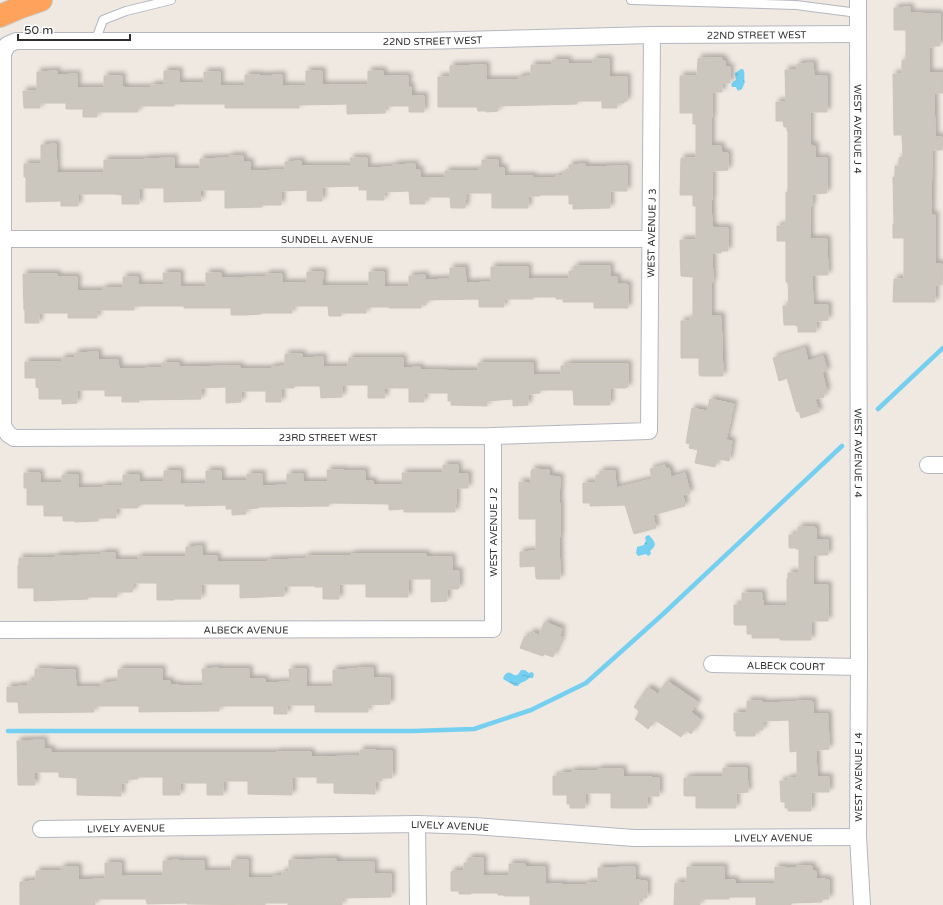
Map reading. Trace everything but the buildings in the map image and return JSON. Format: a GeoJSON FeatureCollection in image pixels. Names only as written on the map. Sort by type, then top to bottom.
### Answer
{"type":"FeatureCollection","features":[{"type":"Feature","properties":{"kind":"highway"},"geometry":{"type":"LineString","coordinates":[[0,16],[41,0]]}},
{"type":"Feature","properties":{"kind":"street","name":"WEST AVENUE J 4"},"geometry":{"type":"LineString","coordinates":[[858,6],[858,837],[862,905]]}},
{"type":"Feature","properties":{"kind":"street","name":"22ND STREET WEST"},"geometry":{"type":"LineString","coordinates":[[3,239],[3,54],[7,45],[16,41],[423,41],[652,35],[858,34]]}},
{"type":"Feature","properties":{"kind":"street","name":"WEST AVENUE J 3"},"geometry":{"type":"LineString","coordinates":[[649,431],[652,35]]}},
{"type":"Feature","properties":{"kind":"street","name":"SUNDELL AVENUE"},"geometry":{"type":"LineString","coordinates":[[3,239],[650,240]]}},
{"type":"Feature","properties":{"kind":"street","name":"23RD STREET WEST"},"geometry":{"type":"LineString","coordinates":[[3,239],[3,426],[8,434],[14,438],[493,436],[649,431]]}},
{"type":"Feature","properties":{"kind":"street","name":"WEST AVENUE J 2"},"geometry":{"type":"LineString","coordinates":[[493,436],[493,629]]}},
{"type":"Feature","properties":{"kind":"street","name":"ALBECK AVENUE"},"geometry":{"type":"LineString","coordinates":[[0,630],[493,629]]}},
{"type":"Feature","properties":{"kind":"street","name":"ALBECK COURT"},"geometry":{"type":"LineString","coordinates":[[712,664],[859,667]]}},
{"type":"Feature","properties":{"kind":"street","name":"LIVELY AVENUE"},"geometry":{"type":"LineString","coordinates":[[41,829],[417,824],[474,826],[634,838],[858,837]]}},
{"type":"Feature","properties":{"kind":"street"},"geometry":{"type":"LineString","coordinates":[[417,824],[418,905]]}},
{"type":"Feature","properties":{"kind":"lane"},"geometry":{"type":"LineString","coordinates":[[95,42],[103,20],[126,11],[171,0]]}},
{"type":"Feature","properties":{"kind":"lane"},"geometry":{"type":"LineString","coordinates":[[631,0],[858,6]]}},
{"type":"Feature","properties":{"kind":"water"},"geometry":{"type":"Polygon","coordinates":[[[741,69],[744,71],[745,82],[742,89],[738,91],[736,87],[732,87],[731,84],[736,80],[735,73],[741,69]]]}},
{"type":"Feature","properties":{"kind":"water"},"geometry":{"type":"Polygon","coordinates":[[[649,535],[655,543],[654,547],[650,551],[650,555],[648,556],[646,554],[638,556],[636,553],[637,547],[644,545],[646,536],[649,535]]]}},
{"type":"Feature","properties":{"kind":"water"},"geometry":{"type":"Polygon","coordinates":[[[521,670],[525,670],[529,673],[532,672],[534,674],[533,678],[529,678],[518,686],[515,686],[503,679],[508,673],[517,675],[521,670]]]}},
{"type":"Feature","properties":{"kind":"waterway"},"geometry":{"type":"LineString","coordinates":[[878,409],[943,348]]}},
{"type":"Feature","properties":{"kind":"waterway"},"geometry":{"type":"LineString","coordinates":[[8,731],[413,731],[474,729],[531,710],[586,683],[662,615],[842,446]]}}]}
